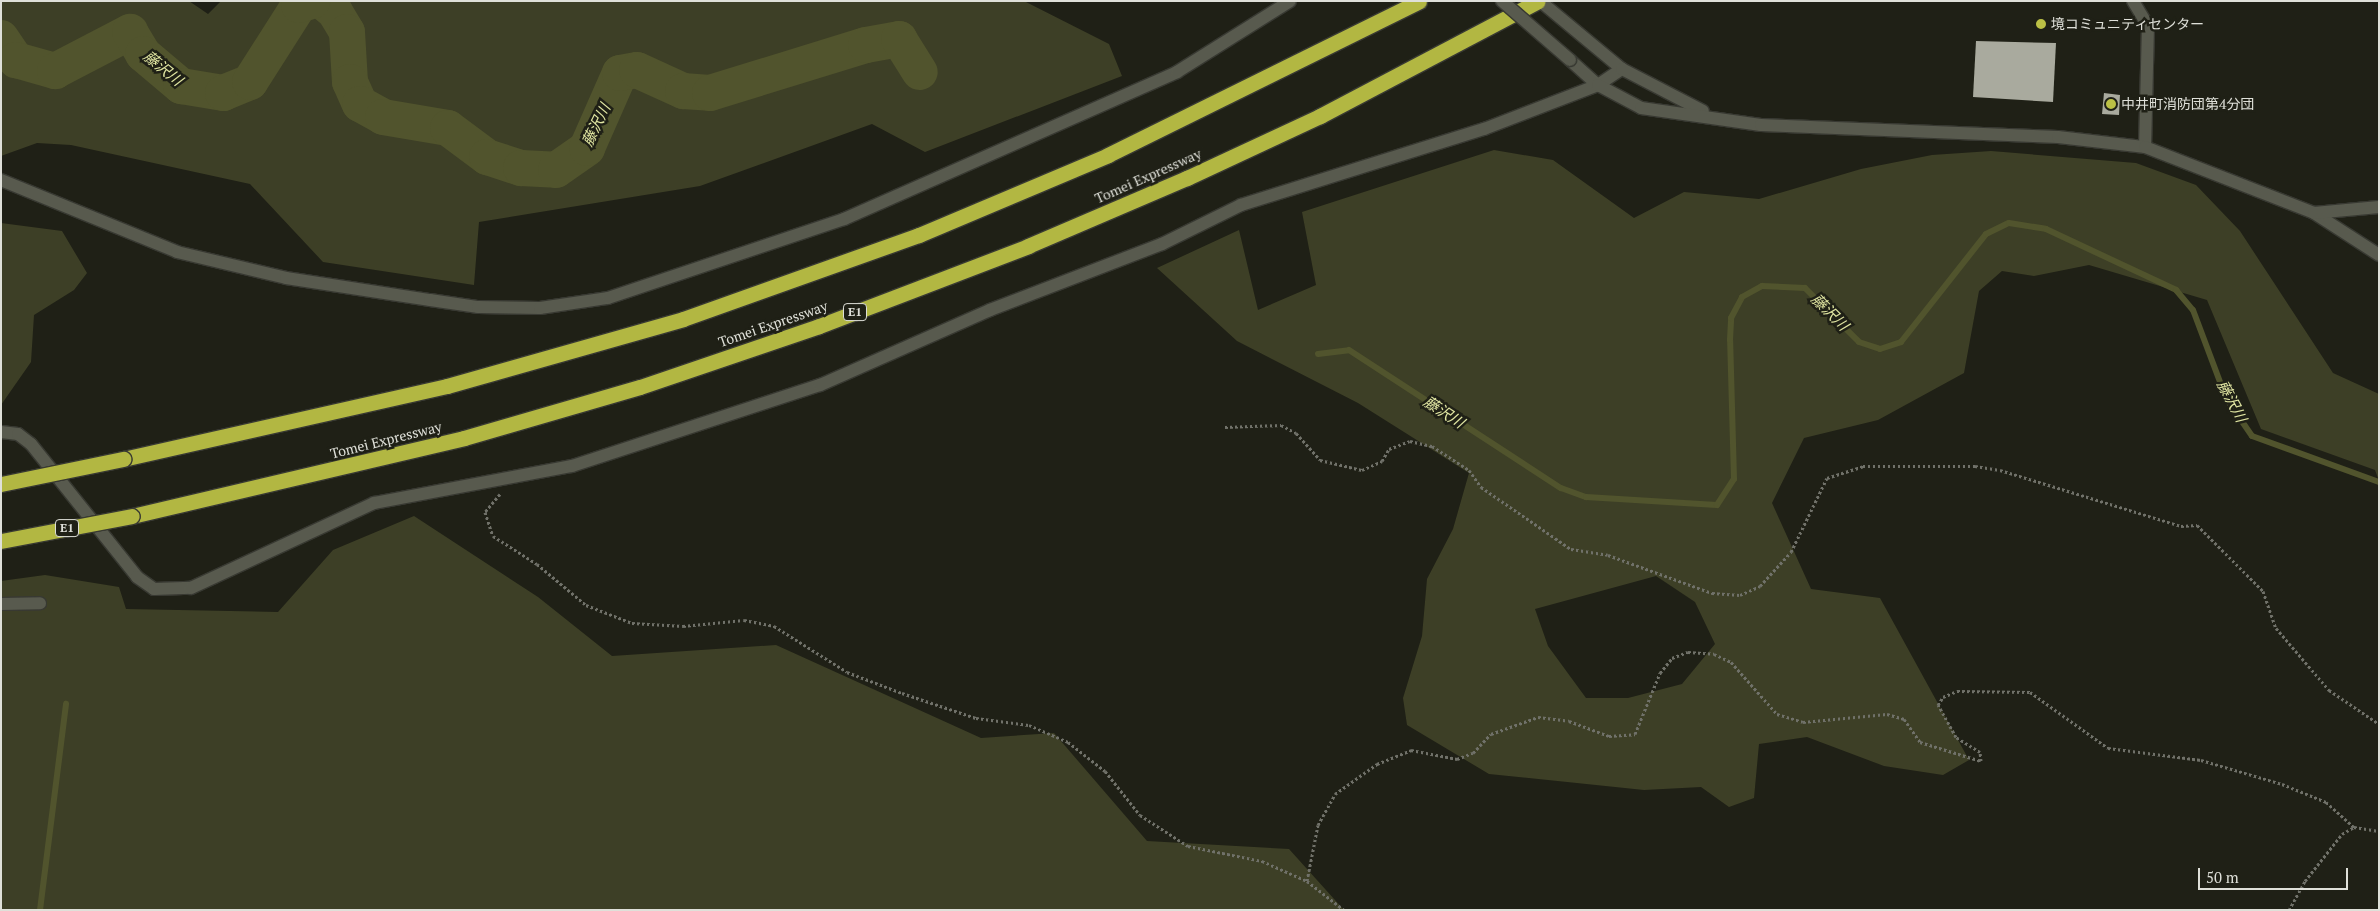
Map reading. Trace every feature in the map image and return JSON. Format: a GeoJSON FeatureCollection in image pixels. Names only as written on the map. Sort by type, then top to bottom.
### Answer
{"type":"FeatureCollection","features":[{"type":"Feature","properties":{"kind":"highway"},"geometry":{"type":"LineString","coordinates":[[1,484],[123,459],[447,386],[701,312],[919,235],[1108,155],[1420,1]]}},
{"type":"Feature","properties":{"kind":"highway","name":"Tomei Expressway"},"geometry":{"type":"LineString","coordinates":[[1,541],[132,516],[464,438],[640,387],[819,326],[1028,246],[1196,174],[1320,116],[1539,1]]}},
{"type":"Feature","properties":{"kind":"street"},"geometry":{"type":"LineString","coordinates":[[1,180],[177,252],[286,278],[478,307],[540,308],[608,298],[853,215],[1177,72],[1290,1]]}},
{"type":"Feature","properties":{"kind":"street"},"geometry":{"type":"LineString","coordinates":[[1502,1],[1598,85],[1641,108],[1710,115],[1761,125],[2058,137],[2145,147],[2314,213],[2379,255]]}},
{"type":"Feature","properties":{"kind":"street"},"geometry":{"type":"LineString","coordinates":[[1539,1],[1622,69],[1710,115]]}},
{"type":"Feature","properties":{"kind":"street"},"geometry":{"type":"LineString","coordinates":[[2133,1],[2148,26],[2145,147]]}},
{"type":"Feature","properties":{"kind":"street"},"geometry":{"type":"LineString","coordinates":[[1,432],[18,434],[32,444],[137,577],[154,589],[172,591],[191,588],[374,502],[572,466],[820,385],[990,310],[1162,244],[1241,205],[1484,129],[1598,85],[1622,69]]}},
{"type":"Feature","properties":{"kind":"street"},"geometry":{"type":"LineString","coordinates":[[2314,213],[2379,207]]}},
{"type":"Feature","properties":{"kind":"street"},"geometry":{"type":"LineString","coordinates":[[1,604],[40,603]]}},
{"type":"Feature","properties":{"kind":"path"},"geometry":{"type":"LineString","coordinates":[[1225,427],[1281,424],[1320,460],[1362,470],[1382,461],[1388,450],[1410,441],[1432,446],[1470,470],[1481,487],[1571,549],[1608,555],[1712,593],[1740,596],[1760,586],[1791,552],[1827,478],[1863,466],[1975,466],[2000,470],[2181,526],[2196,525],[2263,591],[2276,628],[2329,690],[2379,724]]}},
{"type":"Feature","properties":{"kind":"path"},"geometry":{"type":"LineString","coordinates":[[504,479],[499,498],[485,512],[492,536],[538,564],[586,605],[632,623],[683,626],[744,620],[774,626],[847,672],[976,718],[1028,725],[1068,742],[1105,771],[1140,815],[1188,846],[1262,861],[1307,881],[1344,910]]}},
{"type":"Feature","properties":{"kind":"path"},"geometry":{"type":"LineString","coordinates":[[1307,881],[1318,825],[1335,794],[1377,764],[1412,750],[1457,759],[1473,753],[1491,734],[1538,717],[1569,720],[1608,736],[1635,734],[1660,672],[1672,658],[1688,652],[1714,654],[1731,662],[1777,714],[1804,722],[1887,714],[1904,719],[1920,742],[1981,761],[1980,752],[1956,737],[1938,705],[1944,697],[1958,691],[2030,692],[2108,748],[2201,760],[2282,784],[2326,802],[2354,827],[2379,831]]}},
{"type":"Feature","properties":{"kind":"path"},"geometry":{"type":"LineString","coordinates":[[2289,910],[2305,881],[2342,834],[2354,827]]}},
{"type":"Feature","properties":{"kind":"green space"},"geometry":{"type":"Polygon","coordinates":[[[1,1],[189,1],[208,14],[221,1],[1024,1],[1109,44],[1122,76],[925,152],[872,124],[700,186],[479,222],[474,285],[323,262],[250,184],[71,145],[37,143],[1,156],[1,1]]]}},
{"type":"Feature","properties":{"kind":"green space"},"geometry":{"type":"Polygon","coordinates":[[[1494,150],[1553,160],[1634,218],[1684,192],[1759,199],[1861,169],[1932,155],[1991,151],[2136,163],[2196,185],[2240,231],[2333,373],[2379,394],[2379,481],[2375,470],[2261,429],[2207,300],[2089,265],[2034,276],[2002,271],[1979,291],[1964,373],[1878,420],[1804,438],[1772,503],[1811,589],[1880,598],[1969,760],[1943,775],[1884,766],[1807,737],[1759,744],[1754,798],[1729,807],[1701,787],[1644,790],[1489,774],[1407,725],[1403,698],[1422,636],[1427,579],[1453,529],[1469,473],[1358,403],[1237,341],[1157,268],[1239,230],[1258,310],[1316,285],[1302,212],[1494,150]],[[1656,576],[1535,609],[1548,646],[1586,698],[1628,698],[1682,684],[1715,644],[1695,602],[1656,576]]]}},
{"type":"Feature","properties":{"kind":"green space"},"geometry":{"type":"Polygon","coordinates":[[[1,223],[62,231],[87,273],[74,290],[34,315],[31,362],[1,405],[1,223]]]}},
{"type":"Feature","properties":{"kind":"green space"},"geometry":{"type":"Polygon","coordinates":[[[414,516],[538,597],[612,656],[776,645],[981,738],[1054,733],[1147,841],[1289,849],[1344,910],[1,910],[1,581],[45,575],[119,587],[126,609],[278,612],[333,550],[414,516]]]}},
{"type":"Feature","properties":{"kind":"building"},"geometry":{"type":"Polygon","coordinates":[[[1976,41],[2056,43],[2053,102],[1973,97],[1976,41]]]}},
{"type":"Feature","properties":{"kind":"building","name":"中井町消防団第4分団"},"geometry":{"type":"Polygon","coordinates":[[[2104,93],[2120,95],[2119,115],[2102,114],[2104,93]]]}},
{"type":"Feature","properties":{"kind":"waterway","name":"藤沢川"},"geometry":{"type":"LineString","coordinates":[[1,38],[16,60],[55,71],[130,32],[143,54],[181,86],[223,93],[250,82],[299,5],[312,1]]}},
{"type":"Feature","properties":{"kind":"waterway","name":"藤沢川"},"geometry":{"type":"LineString","coordinates":[[322,1],[335,12],[347,32],[350,82],[360,104],[383,117],[448,128],[487,157],[521,168],[556,170],[587,148],[620,73],[637,70],[683,91],[710,93],[866,45],[899,39],[920,72]]}},
{"type":"Feature","properties":{"kind":"waterway","name":"藤沢川"},"geometry":{"type":"LineString","coordinates":[[1318,354],[1349,350],[1561,488],[1586,497],[1717,505],[1734,479],[1730,340],[1731,318],[1742,297],[1762,286],[1805,288],[1859,342],[1880,349],[1901,342],[1986,234],[2009,223],[2046,229],[2176,290],[2193,310],[2226,398],[2252,436],[2379,482]]}},
{"type":"Feature","properties":{"kind":"waterway"},"geometry":{"type":"LineString","coordinates":[[40,910],[66,704]]}},
{"type":"Feature","properties":{"kind":"place","name":"境コミュニティセンター"},"geometry":{"type":"Point","coordinates":[2041,24]}},
{"type":"Feature","properties":{"kind":"place","name":"中井町消防団第4分団"},"geometry":{"type":"Point","coordinates":[2111,104]}}]}
